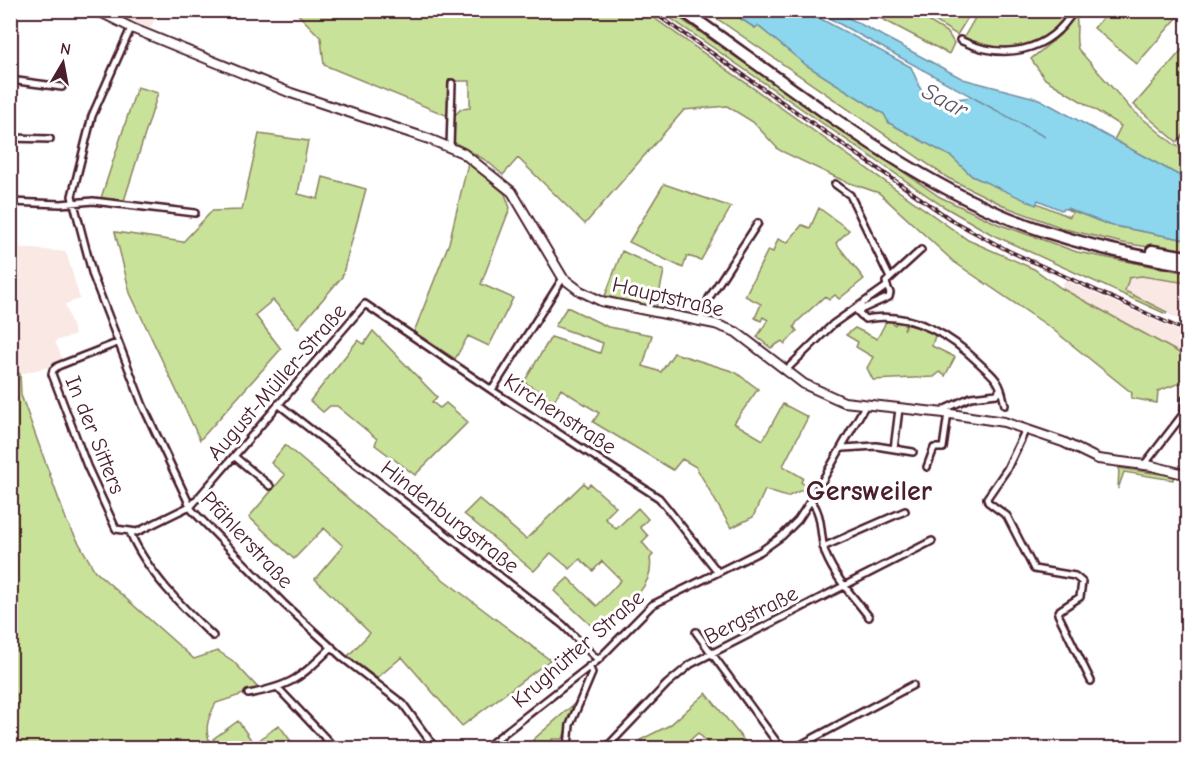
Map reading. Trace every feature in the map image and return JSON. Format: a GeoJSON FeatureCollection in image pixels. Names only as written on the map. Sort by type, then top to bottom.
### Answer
{"type":"FeatureCollection","features":[{"type":"Feature","properties":{"kind":"highway"},"geometry":{"type":"LineString","coordinates":[[682,10],[901,162],[968,200],[1062,237],[1188,265]]}},
{"type":"Feature","properties":{"kind":"highway"},"geometry":{"type":"LineString","coordinates":[[694,10],[905,156],[971,193],[1032,219],[1081,235],[1188,257]]}},
{"type":"Feature","properties":{"kind":"main road","name":"Hauptstraße"},"geometry":{"type":"LineString","coordinates":[[96,10],[131,28],[291,93],[450,147],[483,167],[512,192],[563,278],[580,291],[601,301],[700,321],[736,332],[759,347],[786,370],[825,395],[865,406],[946,413],[1026,429],[1098,459],[1144,465],[1188,475]]}},
{"type":"Feature","properties":{"kind":"street"},"geometry":{"type":"LineString","coordinates":[[960,40],[990,50],[1014,49],[1041,44],[1057,33],[1074,10]]}},
{"type":"Feature","properties":{"kind":"street"},"geometry":{"type":"LineString","coordinates":[[72,202],[75,177],[92,116],[131,28]]}},
{"type":"Feature","properties":{"kind":"street"},"geometry":{"type":"LineString","coordinates":[[10,80],[62,87]]}},
{"type":"Feature","properties":{"kind":"street"},"geometry":{"type":"LineString","coordinates":[[450,147],[452,83]]}},
{"type":"Feature","properties":{"kind":"street"},"geometry":{"type":"LineString","coordinates":[[10,138],[50,139]]}},
{"type":"Feature","properties":{"kind":"street"},"geometry":{"type":"LineString","coordinates":[[836,184],[850,195],[890,278]]}},
{"type":"Feature","properties":{"kind":"street"},"geometry":{"type":"LineString","coordinates":[[10,201],[93,201],[195,213]]}},
{"type":"Feature","properties":{"kind":"street","name":"Pfählerstraße"},"geometry":{"type":"LineString","coordinates":[[72,202],[93,276],[117,343],[190,507],[284,604],[332,647],[403,704],[435,748]]}},
{"type":"Feature","properties":{"kind":"street"},"geometry":{"type":"LineString","coordinates":[[700,321],[709,298],[758,223]]}},
{"type":"Feature","properties":{"kind":"street"},"geometry":{"type":"LineString","coordinates":[[786,370],[833,324],[889,297],[886,282],[921,250]]}},
{"type":"Feature","properties":{"kind":"street"},"geometry":{"type":"LineString","coordinates":[[492,390],[563,278]]}},
{"type":"Feature","properties":{"kind":"street"},"geometry":{"type":"LineString","coordinates":[[856,311],[886,286]]}},
{"type":"Feature","properties":{"kind":"street","name":"Kirchenstraße"},"geometry":{"type":"LineString","coordinates":[[365,304],[492,390],[659,498],[718,572]]}},
{"type":"Feature","properties":{"kind":"street","name":"August-Müller-Straße"},"geometry":{"type":"LineString","coordinates":[[190,507],[365,304]]}},
{"type":"Feature","properties":{"kind":"street"},"geometry":{"type":"LineString","coordinates":[[856,311],[865,319],[887,316],[935,329],[971,356],[997,380],[1005,405]]}},
{"type":"Feature","properties":{"kind":"street","name":"In der Sitters"},"geometry":{"type":"LineString","coordinates":[[117,343],[58,366],[52,374],[87,466],[116,529],[130,532],[135,544],[159,577],[213,636]]}},
{"type":"Feature","properties":{"kind":"street"},"geometry":{"type":"LineString","coordinates":[[927,467],[934,448],[943,448],[945,409],[967,399],[997,394],[1000,389]]}},
{"type":"Feature","properties":{"kind":"street"},"geometry":{"type":"LineString","coordinates":[[1144,465],[1184,413],[1185,399]]}},
{"type":"Feature","properties":{"kind":"street","name":"Hindenburgstraße"},"geometry":{"type":"LineString","coordinates":[[278,404],[563,625],[597,660]]}},
{"type":"Feature","properties":{"kind":"street","name":"Krughütter Straße"},"geometry":{"type":"LineString","coordinates":[[485,748],[597,660],[652,605],[761,551],[782,536],[811,501],[865,406]]}},
{"type":"Feature","properties":{"kind":"street"},"geometry":{"type":"LineString","coordinates":[[894,449],[899,409]]}},
{"type":"Feature","properties":{"kind":"street"},"geometry":{"type":"LineString","coordinates":[[1026,429],[1007,469],[987,498],[1007,516],[1034,568],[1075,576],[1082,582],[1080,597],[1059,610],[1058,614],[1091,681]]}},
{"type":"Feature","properties":{"kind":"street"},"geometry":{"type":"LineString","coordinates":[[843,448],[876,446],[914,452]]}},
{"type":"Feature","properties":{"kind":"street"},"geometry":{"type":"LineString","coordinates":[[235,457],[270,486]]}},
{"type":"Feature","properties":{"kind":"street"},"geometry":{"type":"LineString","coordinates":[[811,501],[817,509],[824,547],[843,586],[869,616]]}},
{"type":"Feature","properties":{"kind":"street"},"geometry":{"type":"LineString","coordinates":[[130,532],[146,529],[190,507]]}},
{"type":"Feature","properties":{"kind":"street"},"geometry":{"type":"LineString","coordinates":[[824,547],[905,512]]}},
{"type":"Feature","properties":{"kind":"street","name":"Bergstraße"},"geometry":{"type":"LineString","coordinates":[[606,748],[680,671],[710,653],[843,586],[852,584],[932,541]]}},
{"type":"Feature","properties":{"kind":"street"},"geometry":{"type":"LineString","coordinates":[[696,632],[781,748]]}},
{"type":"Feature","properties":{"kind":"street"},"geometry":{"type":"LineString","coordinates":[[248,694],[278,688],[302,676],[332,647]]}},
{"type":"Feature","properties":{"kind":"street"},"geometry":{"type":"LineString","coordinates":[[567,748],[570,725],[592,673],[589,666]]}},
{"type":"Feature","properties":{"kind":"street"},"geometry":{"type":"LineString","coordinates":[[795,748],[913,686]]}},
{"type":"Feature","properties":{"kind":"street"},"geometry":{"type":"LineString","coordinates":[[278,688],[330,743],[324,748]]}},
{"type":"Feature","properties":{"kind":"shaded area"},"geometry":{"type":"Polygon","coordinates":[[[164,10],[160,20],[155,19],[150,28],[114,13],[115,11],[164,10]]]}},
{"type":"Feature","properties":{"kind":"shaded area"},"geometry":{"type":"Polygon","coordinates":[[[11,247],[66,252],[80,299],[65,304],[75,335],[55,341],[64,363],[20,374],[11,369],[11,247]]]}},
{"type":"Feature","properties":{"kind":"shaded area"},"geometry":{"type":"Polygon","coordinates":[[[1141,276],[1187,283],[1187,324],[1124,291],[1129,277],[1141,276]]]}},
{"type":"Feature","properties":{"kind":"shaded area"},"geometry":{"type":"Polygon","coordinates":[[[1065,280],[1187,335],[1187,357],[1061,288],[1065,280]]]}},
{"type":"Feature","properties":{"kind":"green space"},"geometry":{"type":"Polygon","coordinates":[[[295,11],[644,11],[968,240],[1034,269],[1061,288],[1187,357],[1187,387],[1183,382],[1158,391],[1157,403],[1131,398],[1132,393],[1051,328],[954,262],[879,193],[844,181],[779,150],[753,122],[727,106],[684,110],[585,224],[518,158],[503,175],[487,161],[452,141],[453,117],[461,109],[470,108],[470,81],[449,81],[448,116],[324,65],[321,38],[295,11]]]}},
{"type":"Feature","properties":{"kind":"green space"},"geometry":{"type":"Polygon","coordinates":[[[660,11],[669,11],[940,197],[998,224],[1077,252],[1187,273],[1187,283],[1141,276],[1129,278],[1125,291],[1167,312],[1166,314],[993,235],[941,205],[660,11]]]}},
{"type":"Feature","properties":{"kind":"green space"},"geometry":{"type":"Polygon","coordinates":[[[706,11],[729,11],[755,28],[757,25],[806,65],[884,114],[889,123],[952,157],[972,176],[1070,217],[1072,212],[1063,207],[1109,225],[1187,240],[1187,253],[1123,243],[1065,229],[1009,208],[948,178],[706,11]]]}},
{"type":"Feature","properties":{"kind":"green space"},"geometry":{"type":"Polygon","coordinates":[[[867,11],[912,11],[948,33],[954,43],[949,54],[867,11]]]}},
{"type":"Feature","properties":{"kind":"green space"},"geometry":{"type":"Polygon","coordinates":[[[919,11],[972,11],[957,35],[919,11]]]}},
{"type":"Feature","properties":{"kind":"green space"},"geometry":{"type":"Polygon","coordinates":[[[979,11],[1070,11],[1050,33],[1037,40],[1023,45],[992,47],[963,39],[979,11]]]}},
{"type":"Feature","properties":{"kind":"green space"},"geometry":{"type":"Polygon","coordinates":[[[1109,11],[1183,11],[1137,64],[1094,28],[1109,11]]]}},
{"type":"Feature","properties":{"kind":"green space"},"geometry":{"type":"Polygon","coordinates":[[[1075,13],[1078,49],[1131,109],[1175,145],[1184,150],[1187,146],[1187,176],[1180,176],[1114,140],[1121,126],[1045,79],[1031,59],[1060,35],[1075,13]]]}},
{"type":"Feature","properties":{"kind":"green space"},"geometry":{"type":"Polygon","coordinates":[[[1187,44],[1187,131],[1177,142],[1134,105],[1187,44]]]}},
{"type":"Feature","properties":{"kind":"green space"},"geometry":{"type":"Polygon","coordinates":[[[137,87],[158,93],[124,201],[101,198],[137,87]]]}},
{"type":"Feature","properties":{"kind":"green space"},"geometry":{"type":"Polygon","coordinates":[[[259,134],[308,141],[298,194],[318,199],[323,177],[366,189],[342,277],[298,328],[273,300],[255,315],[281,349],[200,440],[130,293],[115,232],[183,242],[212,211],[242,210],[259,134]]]}},
{"type":"Feature","properties":{"kind":"green space"},"geometry":{"type":"Polygon","coordinates":[[[468,163],[505,194],[510,208],[481,284],[513,298],[489,346],[468,336],[455,359],[414,332],[449,243],[468,163]]]}},
{"type":"Feature","properties":{"kind":"green space"},"geometry":{"type":"Polygon","coordinates":[[[664,184],[731,207],[701,260],[687,256],[683,268],[629,242],[664,184]]]}},
{"type":"Feature","properties":{"kind":"green space"},"geometry":{"type":"Polygon","coordinates":[[[819,208],[849,230],[836,243],[864,279],[839,299],[835,295],[829,300],[825,296],[797,322],[794,327],[797,331],[785,344],[782,341],[771,348],[757,337],[768,320],[763,317],[761,321],[755,318],[761,304],[745,296],[768,250],[773,252],[778,239],[787,243],[802,225],[810,228],[819,208]]]}},
{"type":"Feature","properties":{"kind":"green space"},"geometry":{"type":"Polygon","coordinates":[[[622,251],[664,271],[656,308],[605,296],[622,251]]]}},
{"type":"Feature","properties":{"kind":"green space"},"geometry":{"type":"Polygon","coordinates":[[[567,307],[608,327],[652,335],[643,366],[661,372],[674,353],[735,372],[758,389],[734,423],[763,440],[783,404],[808,417],[783,466],[803,478],[801,482],[808,487],[787,497],[765,490],[753,517],[731,528],[696,467],[682,459],[673,470],[593,422],[599,413],[561,389],[554,401],[524,382],[551,337],[600,353],[603,343],[555,326],[567,307]]]}},
{"type":"Feature","properties":{"kind":"green space"},"geometry":{"type":"Polygon","coordinates":[[[888,318],[893,319],[895,325],[897,320],[906,323],[904,330],[908,323],[936,332],[932,346],[955,357],[945,376],[940,372],[934,377],[873,380],[867,368],[873,357],[856,347],[858,342],[846,335],[855,328],[877,339],[888,318]]]}},
{"type":"Feature","properties":{"kind":"green space"},"geometry":{"type":"Polygon","coordinates":[[[373,331],[437,397],[432,402],[440,408],[446,403],[468,422],[415,475],[375,445],[377,439],[337,406],[330,406],[323,412],[310,401],[358,340],[364,344],[373,331]]]}},
{"type":"Feature","properties":{"kind":"green space"},"geometry":{"type":"Polygon","coordinates":[[[11,369],[20,374],[21,395],[67,522],[95,571],[194,659],[218,651],[233,661],[259,689],[216,703],[207,726],[213,748],[11,748],[11,369]]]}},
{"type":"Feature","properties":{"kind":"green space"},"geometry":{"type":"Polygon","coordinates":[[[285,445],[444,580],[550,660],[462,726],[402,657],[377,678],[348,656],[370,633],[315,579],[343,546],[324,528],[294,559],[249,517],[285,475],[271,463],[285,445]]]}},
{"type":"Feature","properties":{"kind":"green space"},"geometry":{"type":"Polygon","coordinates":[[[1119,468],[1174,476],[1173,480],[1124,472],[1118,489],[1119,468]]]}},
{"type":"Feature","properties":{"kind":"green space"},"geometry":{"type":"Polygon","coordinates":[[[584,483],[587,487],[590,484],[616,507],[605,518],[616,529],[638,508],[648,519],[640,527],[648,536],[642,542],[653,555],[650,558],[647,580],[641,590],[634,599],[596,630],[554,591],[568,578],[597,606],[621,580],[602,561],[593,571],[580,559],[570,569],[551,553],[534,571],[464,514],[479,499],[526,539],[584,483]]]}},
{"type":"Feature","properties":{"kind":"green space"},"geometry":{"type":"Polygon","coordinates":[[[706,693],[750,748],[713,748],[698,733],[681,748],[651,748],[640,740],[670,725],[706,693]]]}},
{"type":"Feature","properties":{"kind":"green space"},"geometry":{"type":"Polygon","coordinates":[[[573,705],[563,739],[552,739],[552,748],[535,748],[537,746],[533,740],[573,705]]]}},
{"type":"Feature","properties":{"kind":"green space"},"geometry":{"type":"Polygon","coordinates":[[[238,721],[254,744],[279,725],[296,748],[220,748],[213,739],[238,721]]]}},
{"type":"Feature","properties":{"kind":"water"},"geometry":{"type":"Polygon","coordinates":[[[729,11],[806,11],[911,67],[921,90],[940,101],[972,97],[1045,137],[816,11],[836,11],[963,79],[1039,99],[1180,176],[1187,176],[1187,240],[1109,225],[1067,208],[1061,210],[1038,200],[1036,205],[972,176],[952,157],[889,123],[884,114],[806,65],[758,26],[755,28],[729,11]]]}},
{"type":"Feature","properties":{"kind":"railway"},"geometry":{"type":"LineString","coordinates":[[650,10],[953,221],[1009,251],[1188,332]]}},
{"type":"Feature","properties":{"kind":"district","name":"Gersweiler"},"geometry":{"type":"Point","coordinates":[869,491]}},
{"type":"Feature","properties":{"kind":"water label","name":"Saar"},"geometry":{"type":"Point","coordinates":[945,100]}}]}
